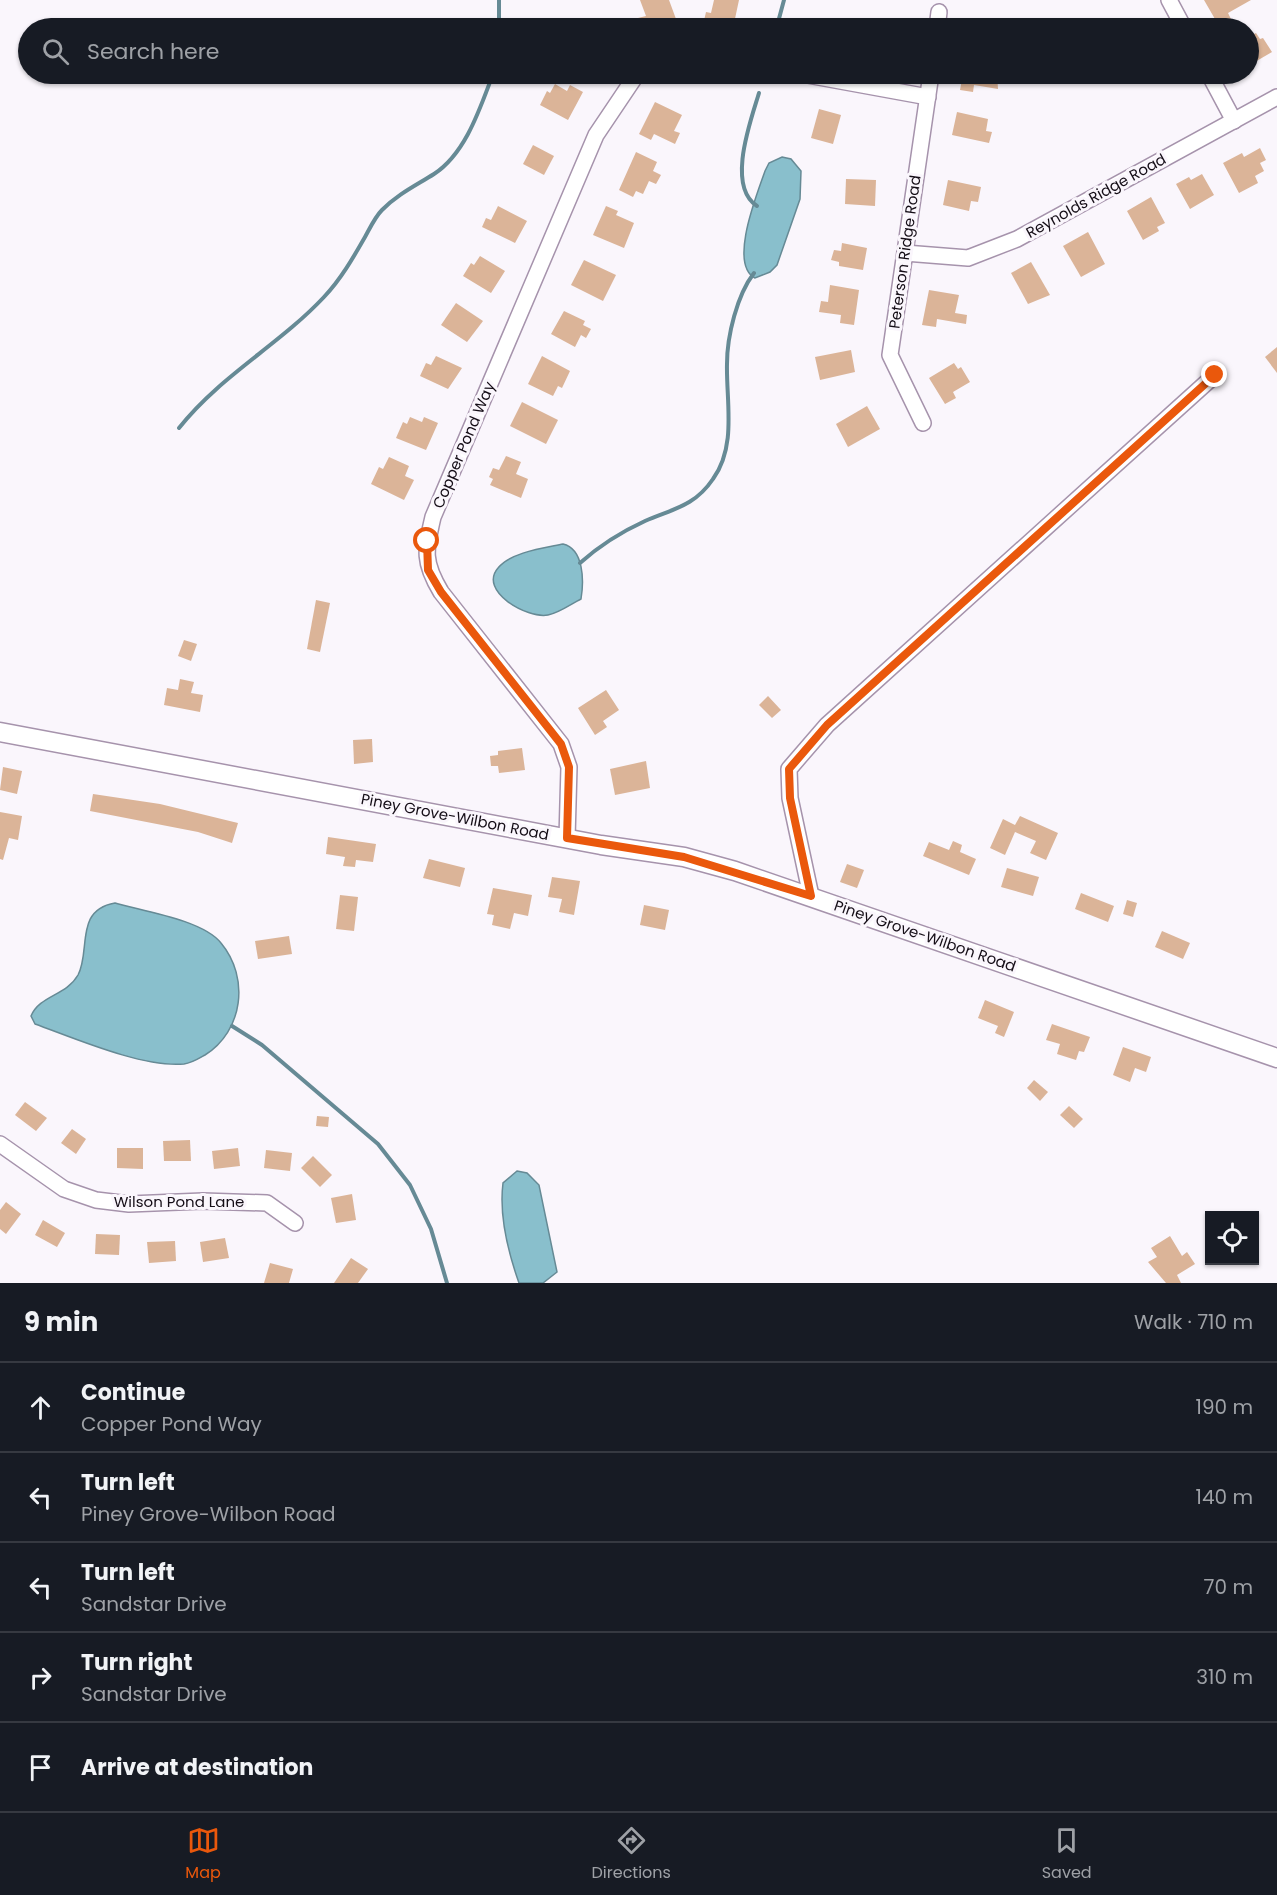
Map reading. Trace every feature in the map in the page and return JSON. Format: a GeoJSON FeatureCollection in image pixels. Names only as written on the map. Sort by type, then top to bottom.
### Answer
{"type":"FeatureCollection","features":[{"type":"Feature","properties":{"kind":"street"},"geometry":{"type":"LineString","coordinates":[[1169,0],[1179,18]]}},
{"type":"Feature","properties":{"kind":"street"},"geometry":{"type":"LineString","coordinates":[[938,18],[939,12]]}},
{"type":"Feature","properties":{"kind":"street","name":"Copper Pond Way"},"geometry":{"type":"LineString","coordinates":[[567,838],[569,767],[561,744],[441,592],[428,570],[427,541],[433,517],[596,135],[630,84]]}},
{"type":"Feature","properties":{"kind":"street"},"geometry":{"type":"LineString","coordinates":[[857,84],[928,97]]}},
{"type":"Feature","properties":{"kind":"street","name":"Peterson Ridge Road"},"geometry":{"type":"LineString","coordinates":[[923,423],[890,355],[930,84]]}},
{"type":"Feature","properties":{"kind":"street"},"geometry":{"type":"LineString","coordinates":[[1214,84],[1234,120]]}},
{"type":"Feature","properties":{"kind":"street","name":"Reynolds Ridge Road"},"geometry":{"type":"LineString","coordinates":[[905,253],[968,258],[1017,239],[1277,97]]}},
{"type":"Feature","properties":{"kind":"street"},"geometry":{"type":"LineString","coordinates":[[811,896],[790,798],[789,769],[827,725],[1215,375]]}},
{"type":"Feature","properties":{"kind":"street","name":"Piney Grove-Wilbon Road"},"geometry":{"type":"LineString","coordinates":[[0,732],[567,838],[684,857],[811,896],[1277,1058]]}},
{"type":"Feature","properties":{"kind":"street","name":"Wilson Pond Lane"},"geometry":{"type":"LineString","coordinates":[[3,1152],[64,1189],[96,1200],[129,1204],[203,1201],[267,1203],[295,1223]]}},
{"type":"Feature","properties":{"kind":"water"},"geometry":{"type":"Polygon","coordinates":[[[782,157],[791,159],[801,171],[800,199],[777,265],[770,272],[755,278],[747,270],[744,258],[747,227],[769,163],[782,157]]]}},
{"type":"Feature","properties":{"kind":"water"},"geometry":{"type":"Polygon","coordinates":[[[563,544],[570,547],[579,559],[582,575],[581,599],[556,612],[539,615],[518,608],[499,594],[494,586],[494,577],[498,568],[504,563],[528,552],[563,544]]]}},
{"type":"Feature","properties":{"kind":"water"},"geometry":{"type":"Polygon","coordinates":[[[115,903],[172,917],[201,928],[221,943],[230,957],[239,987],[234,1018],[228,1032],[218,1045],[190,1063],[167,1064],[129,1057],[35,1024],[31,1016],[40,1004],[73,982],[82,965],[89,923],[102,907],[115,903]]]}},
{"type":"Feature","properties":{"kind":"water"},"geometry":{"type":"Polygon","coordinates":[[[517,1171],[527,1173],[539,1185],[557,1272],[543,1283],[519,1283],[511,1259],[503,1221],[502,1195],[503,1183],[517,1171]]]}},
{"type":"Feature","properties":{"kind":"building"},"geometry":{"type":"Polygon","coordinates":[[[640,0],[669,0],[676,18],[638,18],[646,16],[640,0]]]}},
{"type":"Feature","properties":{"kind":"building"},"geometry":{"type":"Polygon","coordinates":[[[714,0],[739,0],[735,18],[705,18],[706,12],[711,13],[714,0]]]}},
{"type":"Feature","properties":{"kind":"building"},"geometry":{"type":"Polygon","coordinates":[[[1204,0],[1251,0],[1228,13],[1230,18],[1214,18],[1204,0]]]}},
{"type":"Feature","properties":{"kind":"building"},"geometry":{"type":"Polygon","coordinates":[[[1259,38],[1263,38],[1272,52],[1259,60],[1259,38]]]}},
{"type":"Feature","properties":{"kind":"building"},"geometry":{"type":"Polygon","coordinates":[[[555,84],[567,91],[570,85],[583,92],[568,120],[540,105],[547,91],[550,93],[555,84]]]}},
{"type":"Feature","properties":{"kind":"building"},"geometry":{"type":"Polygon","coordinates":[[[961,84],[998,84],[998,89],[974,85],[973,92],[960,90],[961,84]]]}},
{"type":"Feature","properties":{"kind":"building"},"geometry":{"type":"Polygon","coordinates":[[[655,102],[682,115],[674,131],[680,133],[675,144],[654,134],[651,140],[639,134],[655,102]]]}},
{"type":"Feature","properties":{"kind":"building"},"geometry":{"type":"Polygon","coordinates":[[[819,109],[841,115],[833,144],[811,138],[819,109]]]}},
{"type":"Feature","properties":{"kind":"building"},"geometry":{"type":"Polygon","coordinates":[[[957,112],[988,119],[986,131],[992,132],[989,143],[952,135],[957,112]]]}},
{"type":"Feature","properties":{"kind":"building"},"geometry":{"type":"Polygon","coordinates":[[[533,145],[554,156],[544,175],[523,164],[533,145]]]}},
{"type":"Feature","properties":{"kind":"building"},"geometry":{"type":"Polygon","coordinates":[[[1260,148],[1266,160],[1260,163],[1264,171],[1255,176],[1258,183],[1239,193],[1223,163],[1242,153],[1244,157],[1260,148]]]}},
{"type":"Feature","properties":{"kind":"building"},"geometry":{"type":"Polygon","coordinates":[[[636,152],[657,162],[653,171],[661,175],[656,184],[649,181],[643,194],[636,191],[633,197],[619,190],[636,152]]]}},
{"type":"Feature","properties":{"kind":"building"},"geometry":{"type":"Polygon","coordinates":[[[1202,174],[1214,195],[1190,209],[1176,184],[1189,177],[1191,180],[1202,174]]]}},
{"type":"Feature","properties":{"kind":"building"},"geometry":{"type":"Polygon","coordinates":[[[846,179],[876,180],[875,206],[845,204],[846,179]]]}},
{"type":"Feature","properties":{"kind":"building"},"geometry":{"type":"Polygon","coordinates":[[[948,180],[981,187],[978,202],[971,201],[969,211],[943,205],[948,180]]]}},
{"type":"Feature","properties":{"kind":"building"},"geometry":{"type":"Polygon","coordinates":[[[1151,197],[1165,223],[1157,227],[1159,231],[1143,240],[1127,211],[1151,197]]]}},
{"type":"Feature","properties":{"kind":"building"},"geometry":{"type":"Polygon","coordinates":[[[498,206],[527,221],[515,243],[482,227],[486,218],[491,220],[498,206]]]}},
{"type":"Feature","properties":{"kind":"building"},"geometry":{"type":"Polygon","coordinates":[[[606,206],[618,211],[616,215],[634,223],[624,248],[593,235],[606,206]]]}},
{"type":"Feature","properties":{"kind":"building"},"geometry":{"type":"Polygon","coordinates":[[[1088,232],[1105,264],[1081,277],[1063,246],[1088,232]]]}},
{"type":"Feature","properties":{"kind":"building"},"geometry":{"type":"Polygon","coordinates":[[[842,243],[867,248],[863,270],[839,266],[839,262],[831,260],[834,250],[841,251],[842,243]]]}},
{"type":"Feature","properties":{"kind":"building"},"geometry":{"type":"Polygon","coordinates":[[[480,256],[505,271],[491,293],[463,276],[471,263],[474,265],[480,256]]]}},
{"type":"Feature","properties":{"kind":"building"},"geometry":{"type":"Polygon","coordinates":[[[584,260],[616,275],[603,301],[571,285],[584,260]]]}},
{"type":"Feature","properties":{"kind":"building"},"geometry":{"type":"Polygon","coordinates":[[[1031,262],[1050,295],[1028,304],[1011,273],[1031,262]]]}},
{"type":"Feature","properties":{"kind":"building"},"geometry":{"type":"Polygon","coordinates":[[[830,285],[859,290],[854,325],[840,323],[841,315],[819,312],[821,301],[828,302],[830,285]]]}},
{"type":"Feature","properties":{"kind":"building"},"geometry":{"type":"Polygon","coordinates":[[[929,290],[959,295],[955,313],[967,315],[966,324],[937,319],[936,327],[922,325],[929,290]]]}},
{"type":"Feature","properties":{"kind":"building"},"geometry":{"type":"Polygon","coordinates":[[[456,303],[483,321],[467,342],[441,325],[456,303]]]}},
{"type":"Feature","properties":{"kind":"building"},"geometry":{"type":"Polygon","coordinates":[[[564,311],[585,321],[583,325],[591,329],[586,338],[581,335],[575,347],[551,334],[564,311]]]}},
{"type":"Feature","properties":{"kind":"building"},"geometry":{"type":"Polygon","coordinates":[[[1277,347],[1277,373],[1265,357],[1277,347]]]}},
{"type":"Feature","properties":{"kind":"building"},"geometry":{"type":"Polygon","coordinates":[[[851,350],[855,372],[820,380],[815,357],[851,350]]]}},
{"type":"Feature","properties":{"kind":"building"},"geometry":{"type":"Polygon","coordinates":[[[436,356],[462,368],[448,389],[420,376],[426,363],[431,365],[436,356]]]}},
{"type":"Feature","properties":{"kind":"building"},"geometry":{"type":"Polygon","coordinates":[[[542,356],[570,371],[562,388],[558,386],[553,396],[528,384],[542,356]]]}},
{"type":"Feature","properties":{"kind":"building"},"geometry":{"type":"Polygon","coordinates":[[[954,363],[958,369],[961,367],[970,382],[953,392],[956,398],[945,404],[929,378],[954,363]]]}},
{"type":"Feature","properties":{"kind":"building"},"geometry":{"type":"Polygon","coordinates":[[[522,402],[558,420],[546,444],[510,426],[522,402]]]}},
{"type":"Feature","properties":{"kind":"building"},"geometry":{"type":"Polygon","coordinates":[[[867,406],[880,429],[848,447],[836,424],[867,406]]]}},
{"type":"Feature","properties":{"kind":"building"},"geometry":{"type":"Polygon","coordinates":[[[410,417],[422,422],[424,417],[438,423],[426,450],[396,438],[403,422],[407,424],[410,417]]]}},
{"type":"Feature","properties":{"kind":"building"},"geometry":{"type":"Polygon","coordinates":[[[506,456],[521,462],[516,474],[528,479],[521,498],[490,485],[493,479],[489,477],[493,468],[499,470],[506,456]]]}},
{"type":"Feature","properties":{"kind":"building"},"geometry":{"type":"Polygon","coordinates":[[[389,457],[409,466],[405,476],[414,480],[404,500],[371,484],[379,467],[383,469],[389,457]]]}},
{"type":"Feature","properties":{"kind":"building"},"geometry":{"type":"Polygon","coordinates":[[[316,600],[330,603],[320,652],[307,649],[316,600]]]}},
{"type":"Feature","properties":{"kind":"building"},"geometry":{"type":"Polygon","coordinates":[[[184,640],[197,644],[191,661],[178,656],[184,640]]]}},
{"type":"Feature","properties":{"kind":"building"},"geometry":{"type":"Polygon","coordinates":[[[180,679],[194,682],[191,693],[203,695],[200,712],[164,705],[167,688],[178,690],[180,679]]]}},
{"type":"Feature","properties":{"kind":"building"},"geometry":{"type":"Polygon","coordinates":[[[606,690],[619,710],[603,721],[607,727],[595,735],[578,708],[606,690]]]}},
{"type":"Feature","properties":{"kind":"building"},"geometry":{"type":"Polygon","coordinates":[[[768,696],[781,710],[772,718],[759,705],[768,696]]]}},
{"type":"Feature","properties":{"kind":"building"},"geometry":{"type":"Polygon","coordinates":[[[372,739],[373,762],[354,764],[353,740],[372,739]]]}},
{"type":"Feature","properties":{"kind":"building"},"geometry":{"type":"Polygon","coordinates":[[[522,748],[525,770],[499,773],[498,766],[491,766],[490,756],[498,755],[498,751],[522,748]]]}},
{"type":"Feature","properties":{"kind":"building"},"geometry":{"type":"Polygon","coordinates":[[[646,761],[650,788],[615,795],[610,769],[646,761]]]}},
{"type":"Feature","properties":{"kind":"building"},"geometry":{"type":"Polygon","coordinates":[[[3,767],[22,771],[17,794],[0,790],[3,767]]]}},
{"type":"Feature","properties":{"kind":"building"},"geometry":{"type":"Polygon","coordinates":[[[93,794],[160,804],[238,823],[232,843],[198,832],[90,811],[93,794]]]}},
{"type":"Feature","properties":{"kind":"building"},"geometry":{"type":"Polygon","coordinates":[[[0,812],[22,816],[18,840],[9,838],[3,860],[0,859],[0,812]]]}},
{"type":"Feature","properties":{"kind":"building"},"geometry":{"type":"Polygon","coordinates":[[[1020,816],[1058,833],[1046,860],[1030,853],[1036,841],[1015,832],[1005,855],[990,848],[1003,819],[1015,825],[1020,816]]]}},
{"type":"Feature","properties":{"kind":"building"},"geometry":{"type":"Polygon","coordinates":[[[328,837],[376,844],[373,862],[356,860],[355,867],[343,866],[345,857],[326,854],[328,837]]]}},
{"type":"Feature","properties":{"kind":"building"},"geometry":{"type":"Polygon","coordinates":[[[953,841],[962,845],[960,852],[976,859],[969,875],[923,856],[929,842],[949,850],[953,841]]]}},
{"type":"Feature","properties":{"kind":"building"},"geometry":{"type":"Polygon","coordinates":[[[429,859],[465,868],[460,887],[423,878],[429,859]]]}},
{"type":"Feature","properties":{"kind":"building"},"geometry":{"type":"Polygon","coordinates":[[[847,864],[864,870],[857,888],[840,882],[847,864]]]}},
{"type":"Feature","properties":{"kind":"building"},"geometry":{"type":"Polygon","coordinates":[[[1007,868],[1039,877],[1033,896],[1001,887],[1007,868]]]}},
{"type":"Feature","properties":{"kind":"building"},"geometry":{"type":"Polygon","coordinates":[[[552,877],[580,881],[574,915],[559,912],[562,899],[548,897],[552,877]]]}},
{"type":"Feature","properties":{"kind":"building"},"geometry":{"type":"Polygon","coordinates":[[[493,888],[532,895],[528,916],[514,913],[510,929],[492,925],[494,915],[487,914],[493,888]]]}},
{"type":"Feature","properties":{"kind":"building"},"geometry":{"type":"Polygon","coordinates":[[[1081,893],[1114,906],[1108,922],[1075,909],[1081,893]]]}},
{"type":"Feature","properties":{"kind":"building"},"geometry":{"type":"Polygon","coordinates":[[[340,895],[358,897],[354,931],[336,929],[340,895]]]}},
{"type":"Feature","properties":{"kind":"building"},"geometry":{"type":"Polygon","coordinates":[[[1127,900],[1137,903],[1133,917],[1123,914],[1127,900]]]}},
{"type":"Feature","properties":{"kind":"building"},"geometry":{"type":"Polygon","coordinates":[[[644,905],[669,910],[665,930],[640,925],[644,905]]]}},
{"type":"Feature","properties":{"kind":"building"},"geometry":{"type":"Polygon","coordinates":[[[1162,931],[1190,943],[1183,959],[1155,947],[1162,931]]]}},
{"type":"Feature","properties":{"kind":"building"},"geometry":{"type":"Polygon","coordinates":[[[289,936],[292,954],[258,959],[255,941],[289,936]]]}},
{"type":"Feature","properties":{"kind":"building"},"geometry":{"type":"Polygon","coordinates":[[[985,1000],[1014,1012],[1004,1037],[995,1033],[998,1026],[978,1018],[985,1000]]]}},
{"type":"Feature","properties":{"kind":"building"},"geometry":{"type":"Polygon","coordinates":[[[1052,1024],[1090,1037],[1084,1052],[1079,1051],[1076,1060],[1057,1054],[1060,1044],[1046,1040],[1052,1024]]]}},
{"type":"Feature","properties":{"kind":"building"},"geometry":{"type":"Polygon","coordinates":[[[1123,1047],[1151,1057],[1146,1072],[1135,1068],[1130,1082],[1113,1075],[1123,1047]]]}},
{"type":"Feature","properties":{"kind":"building"},"geometry":{"type":"Polygon","coordinates":[[[1034,1080],[1048,1092],[1040,1101],[1027,1088],[1034,1080]]]}},
{"type":"Feature","properties":{"kind":"building"},"geometry":{"type":"Polygon","coordinates":[[[25,1102],[47,1118],[36,1131],[15,1115],[25,1102]]]}},
{"type":"Feature","properties":{"kind":"building"},"geometry":{"type":"Polygon","coordinates":[[[1069,1106],[1083,1119],[1074,1128],[1060,1115],[1069,1106]]]}},
{"type":"Feature","properties":{"kind":"building"},"geometry":{"type":"Polygon","coordinates":[[[317,1116],[329,1117],[328,1127],[316,1126],[317,1116]]]}},
{"type":"Feature","properties":{"kind":"building"},"geometry":{"type":"Polygon","coordinates":[[[72,1129],[86,1139],[76,1154],[61,1143],[72,1129]]]}},
{"type":"Feature","properties":{"kind":"building"},"geometry":{"type":"Polygon","coordinates":[[[190,1140],[191,1161],[164,1161],[163,1141],[190,1140]]]}},
{"type":"Feature","properties":{"kind":"building"},"geometry":{"type":"Polygon","coordinates":[[[117,1148],[143,1148],[143,1169],[117,1168],[117,1148]]]}},
{"type":"Feature","properties":{"kind":"building"},"geometry":{"type":"Polygon","coordinates":[[[238,1148],[240,1166],[214,1169],[212,1151],[238,1148]]]}},
{"type":"Feature","properties":{"kind":"building"},"geometry":{"type":"Polygon","coordinates":[[[266,1150],[292,1153],[290,1171],[264,1168],[266,1150]]]}},
{"type":"Feature","properties":{"kind":"building"},"geometry":{"type":"Polygon","coordinates":[[[313,1156],[332,1175],[320,1187],[301,1168],[313,1156]]]}},
{"type":"Feature","properties":{"kind":"building"},"geometry":{"type":"Polygon","coordinates":[[[352,1194],[356,1220],[336,1223],[331,1198],[352,1194]]]}},
{"type":"Feature","properties":{"kind":"building"},"geometry":{"type":"Polygon","coordinates":[[[6,1202],[21,1214],[6,1234],[0,1229],[0,1210],[6,1202]]]}},
{"type":"Feature","properties":{"kind":"building"},"geometry":{"type":"Polygon","coordinates":[[[43,1220],[65,1233],[57,1247],[35,1235],[43,1220]]]}},
{"type":"Feature","properties":{"kind":"building"},"geometry":{"type":"Polygon","coordinates":[[[96,1234],[120,1235],[119,1255],[95,1254],[96,1234]]]}},
{"type":"Feature","properties":{"kind":"building"},"geometry":{"type":"Polygon","coordinates":[[[1170,1236],[1182,1256],[1187,1252],[1195,1264],[1177,1275],[1181,1283],[1166,1283],[1148,1262],[1157,1257],[1151,1248],[1170,1236]]]}},
{"type":"Feature","properties":{"kind":"building"},"geometry":{"type":"Polygon","coordinates":[[[225,1238],[229,1258],[203,1262],[200,1242],[225,1238]]]}},
{"type":"Feature","properties":{"kind":"building"},"geometry":{"type":"Polygon","coordinates":[[[175,1241],[176,1261],[149,1263],[147,1242],[175,1241]]]}},
{"type":"Feature","properties":{"kind":"building"},"geometry":{"type":"Polygon","coordinates":[[[351,1258],[368,1269],[358,1283],[334,1283],[351,1258]]]}},
{"type":"Feature","properties":{"kind":"building"},"geometry":{"type":"Polygon","coordinates":[[[270,1263],[293,1269],[289,1283],[264,1283],[270,1263]]]}},
{"type":"Feature","properties":{"kind":"waterway"},"geometry":{"type":"LineString","coordinates":[[499,0],[499,18]]}},
{"type":"Feature","properties":{"kind":"waterway"},"geometry":{"type":"LineString","coordinates":[[779,18],[784,0]]}},
{"type":"Feature","properties":{"kind":"waterway"},"geometry":{"type":"LineString","coordinates":[[179,428],[213,392],[307,314],[324,297],[346,268],[375,219],[388,204],[434,174],[455,154],[471,129],[489,84]]}},
{"type":"Feature","properties":{"kind":"waterway"},"geometry":{"type":"LineString","coordinates":[[757,206],[748,197],[743,184],[742,169],[743,152],[759,93]]}},
{"type":"Feature","properties":{"kind":"waterway"},"geometry":{"type":"LineString","coordinates":[[580,563],[627,530],[673,510],[698,496],[713,479],[720,466],[728,438],[727,364],[731,329],[738,304],[754,273]]}},
{"type":"Feature","properties":{"kind":"waterway"},"geometry":{"type":"LineString","coordinates":[[232,1026],[262,1045],[378,1144],[410,1185],[431,1229],[447,1283]]}},
{"type":"Feature","properties":{"kind":"route"},"geometry":{"type":"LineString","coordinates":[[427,541],[428,570],[441,592],[561,744],[569,767],[567,838],[684,857],[811,896],[790,798],[789,769],[827,725],[1215,375]]}}]}
